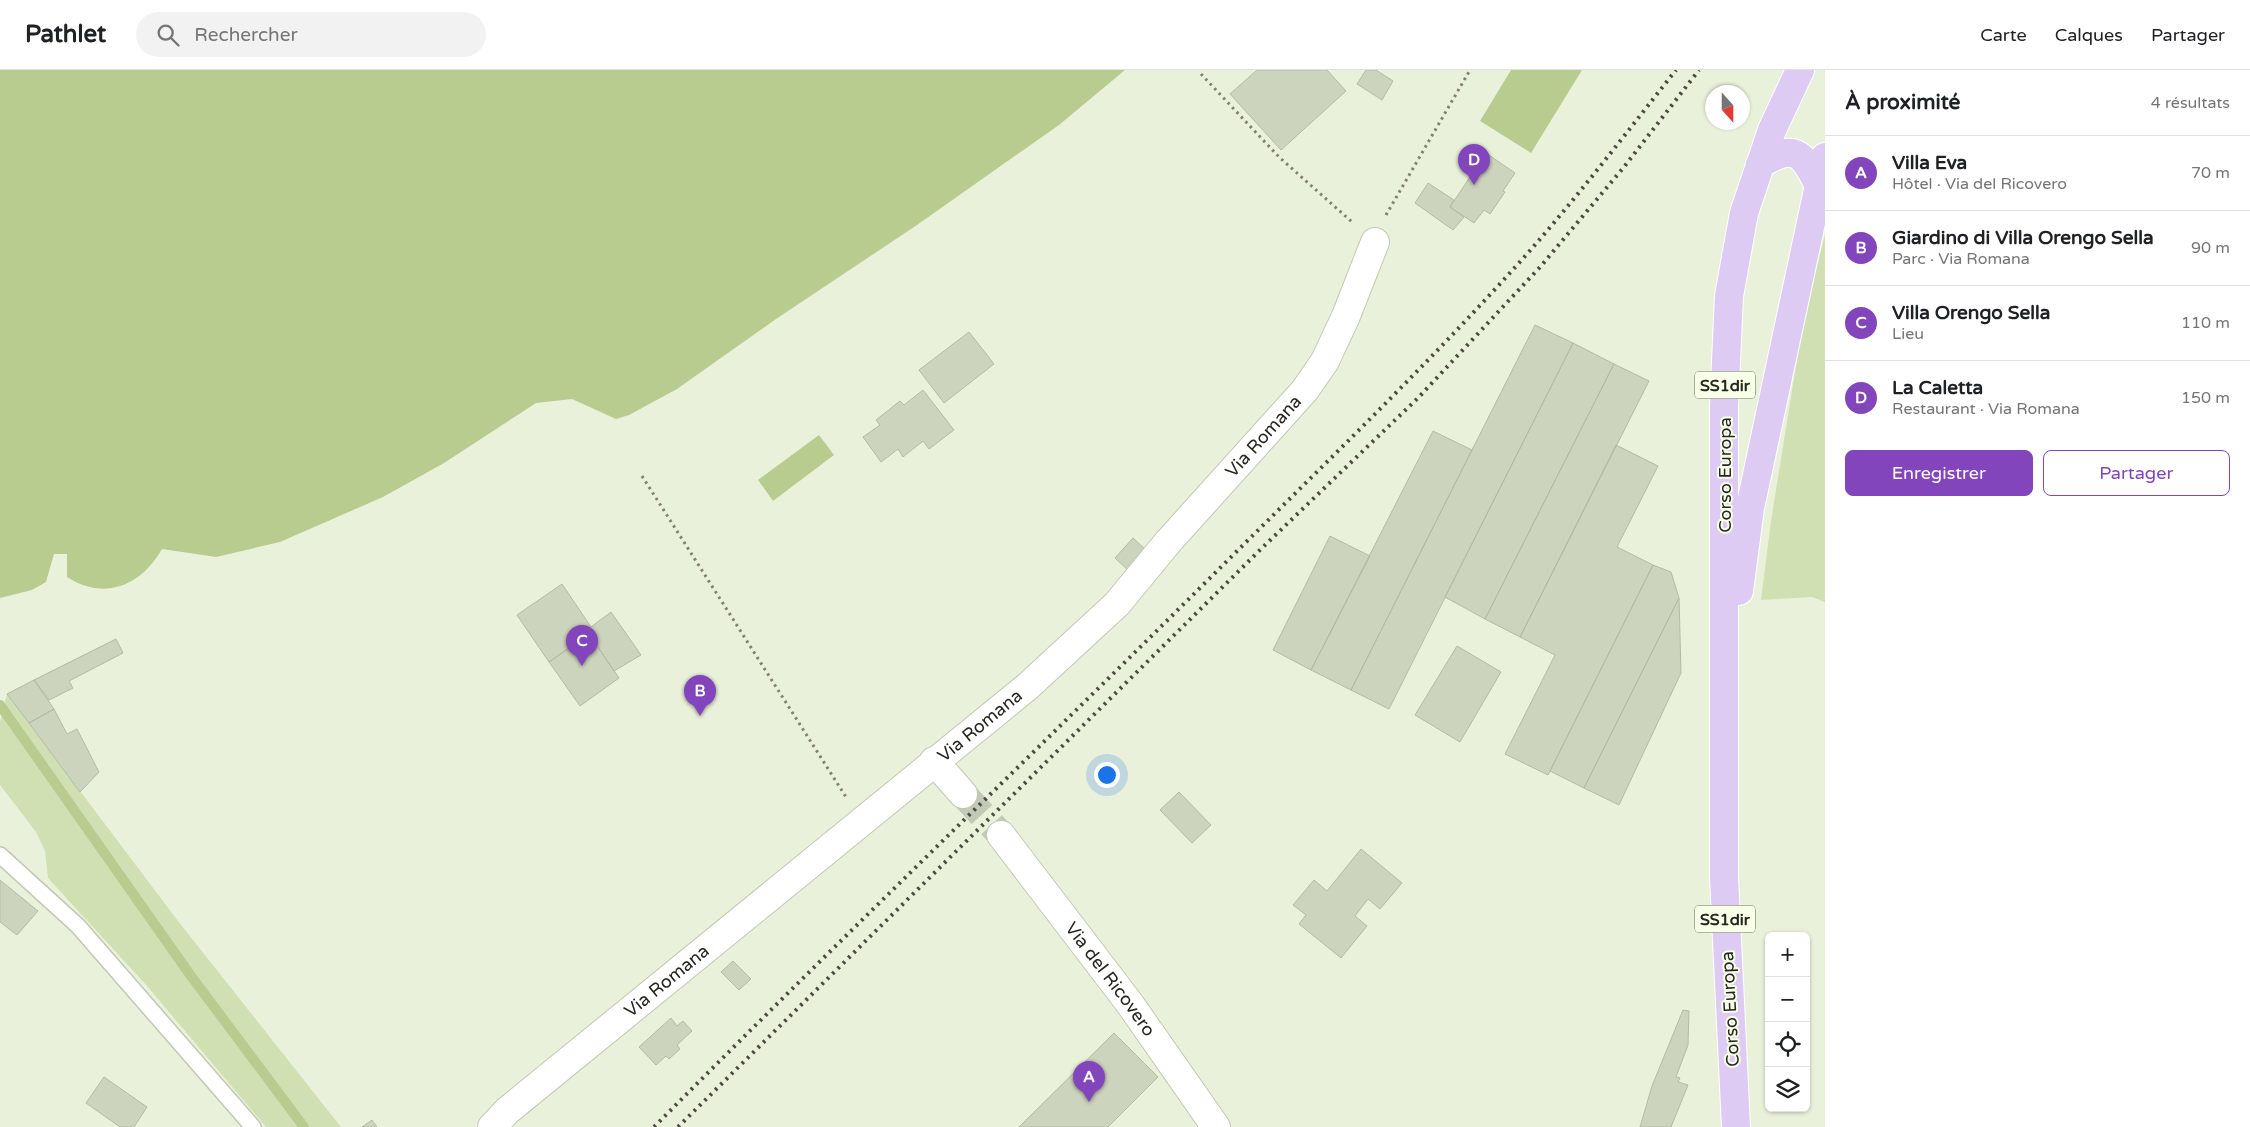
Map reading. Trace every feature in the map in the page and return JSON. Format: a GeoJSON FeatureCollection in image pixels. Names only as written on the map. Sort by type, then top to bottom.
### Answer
{"type":"FeatureCollection","features":[{"type":"Feature","properties":{"kind":"main road","name":"Corso Europa"},"geometry":{"type":"LineString","coordinates":[[1736,1127],[1724,878],[1724,406],[1729,296],[1744,213],[1772,130],[1800,70]]}},
{"type":"Feature","properties":{"kind":"main road"},"geometry":{"type":"LineString","coordinates":[[1760,164],[1780,154],[1796,154],[1805,159],[1818,184]]}},
{"type":"Feature","properties":{"kind":"main road","name":"Corso Europa"},"geometry":{"type":"LineString","coordinates":[[1724,712],[1750,508],[1825,158]]}},
{"type":"Feature","properties":{"kind":"street","name":"Via Romana"},"geometry":{"type":"LineString","coordinates":[[492,1127],[507,1111],[934,761],[1028,687],[1116,604],[1168,542],[1305,390],[1329,352],[1346,316],[1374,242]]}},
{"type":"Feature","properties":{"kind":"street"},"geometry":{"type":"LineString","coordinates":[[934,761],[963,794]]}},
{"type":"Feature","properties":{"kind":"street","name":"Via del Ricovero"},"geometry":{"type":"LineString","coordinates":[[1001,835],[1130,1004],[1216,1127]]}},
{"type":"Feature","properties":{"kind":"lane"},"geometry":{"type":"LineString","coordinates":[[0,855],[78,926],[253,1127]]}},
{"type":"Feature","properties":{"kind":"path"},"geometry":{"type":"LineString","coordinates":[[1201,74],[1279,157],[1374,242],[1381,223],[1470,70]]}},
{"type":"Feature","properties":{"kind":"path"},"geometry":{"type":"LineString","coordinates":[[642,476],[861,821]]}},
{"type":"Feature","properties":{"kind":"shaded area"},"geometry":{"type":"Polygon","coordinates":[[[0,70],[1125,70],[1059,125],[917,225],[776,319],[677,389],[629,415],[616,419],[572,399],[536,403],[444,463],[383,497],[280,542],[216,557],[162,549],[144,572],[120,586],[108,588],[94,588],[67,577],[67,554],[54,554],[46,582],[32,590],[0,598],[0,70]]]}},
{"type":"Feature","properties":{"kind":"shaded area"},"geometry":{"type":"Polygon","coordinates":[[[1511,70],[1582,70],[1531,153],[1480,121],[1511,70]]]}},
{"type":"Feature","properties":{"kind":"shaded area"},"geometry":{"type":"Polygon","coordinates":[[[1825,235],[1825,602],[1812,597],[1761,600],[1771,521],[1804,316],[1825,235]]]}},
{"type":"Feature","properties":{"kind":"shaded area"},"geometry":{"type":"Polygon","coordinates":[[[819,435],[834,455],[773,501],[758,480],[819,435]]]}},
{"type":"Feature","properties":{"kind":"shaded area"},"geometry":{"type":"Polygon","coordinates":[[[7,694],[178,921],[341,1127],[266,1127],[147,986],[48,878],[45,851],[36,832],[0,785],[0,722],[7,694]]]}},
{"type":"Feature","properties":{"kind":"building"},"geometry":{"type":"Polygon","coordinates":[[[1257,70],[1327,70],[1346,91],[1281,150],[1230,94],[1257,70]]]}},
{"type":"Feature","properties":{"kind":"building"},"geometry":{"type":"Polygon","coordinates":[[[1366,70],[1376,70],[1393,81],[1382,100],[1357,84],[1366,70]]]}},
{"type":"Feature","properties":{"kind":"building"},"geometry":{"type":"Polygon","coordinates":[[[1486,153],[1515,173],[1490,214],[1484,210],[1474,223],[1450,207],[1486,153]]]}},
{"type":"Feature","properties":{"kind":"building"},"geometry":{"type":"Polygon","coordinates":[[[1428,183],[1454,200],[1450,207],[1464,217],[1453,230],[1415,203],[1428,183]]]}},
{"type":"Feature","properties":{"kind":"building"},"geometry":{"type":"Polygon","coordinates":[[[1535,325],[1573,343],[1389,709],[1351,690],[1535,325]]]}},
{"type":"Feature","properties":{"kind":"building"},"geometry":{"type":"Polygon","coordinates":[[[969,332],[994,364],[944,403],[919,370],[969,332]]]}},
{"type":"Feature","properties":{"kind":"building"},"geometry":{"type":"Polygon","coordinates":[[[1573,343],[1614,364],[1485,619],[1445,597],[1573,343]]]}},
{"type":"Feature","properties":{"kind":"building"},"geometry":{"type":"Polygon","coordinates":[[[1614,364],[1649,381],[1520,637],[1485,619],[1614,364]]]}},
{"type":"Feature","properties":{"kind":"building"},"geometry":{"type":"Polygon","coordinates":[[[923,390],[954,430],[929,449],[923,441],[903,457],[898,449],[881,462],[863,437],[880,425],[876,420],[900,401],[904,405],[923,390]]]}},
{"type":"Feature","properties":{"kind":"building"},"geometry":{"type":"Polygon","coordinates":[[[1433,431],[1472,450],[1351,690],[1311,670],[1433,431]]]}},
{"type":"Feature","properties":{"kind":"building"},"geometry":{"type":"Polygon","coordinates":[[[1616,445],[1658,466],[1617,547],[1653,565],[1548,775],[1505,754],[1555,655],[1520,637],[1616,445]]]}},
{"type":"Feature","properties":{"kind":"building"},"geometry":{"type":"Polygon","coordinates":[[[1330,536],[1370,556],[1311,670],[1273,650],[1330,536]]]}},
{"type":"Feature","properties":{"kind":"building"},"geometry":{"type":"Polygon","coordinates":[[[1133,538],[1146,550],[1128,570],[1115,558],[1133,538]]]}},
{"type":"Feature","properties":{"kind":"building"},"geometry":{"type":"Polygon","coordinates":[[[1653,565],[1671,572],[1679,598],[1584,788],[1550,771],[1653,565]]]}},
{"type":"Feature","properties":{"kind":"building"},"geometry":{"type":"Polygon","coordinates":[[[562,584],[591,627],[611,612],[641,655],[614,671],[589,634],[549,662],[517,615],[562,584]]]}},
{"type":"Feature","properties":{"kind":"building"},"geometry":{"type":"Polygon","coordinates":[[[1679,598],[1681,673],[1619,805],[1584,788],[1679,598]]]}},
{"type":"Feature","properties":{"kind":"building"},"geometry":{"type":"Polygon","coordinates":[[[589,634],[619,678],[580,706],[549,662],[589,634]]]}},
{"type":"Feature","properties":{"kind":"building"},"geometry":{"type":"Polygon","coordinates":[[[116,639],[123,653],[69,681],[73,688],[49,700],[34,680],[116,639]]]}},
{"type":"Feature","properties":{"kind":"building"},"geometry":{"type":"Polygon","coordinates":[[[1457,646],[1501,672],[1460,742],[1415,715],[1457,646]]]}},
{"type":"Feature","properties":{"kind":"building"},"geometry":{"type":"Polygon","coordinates":[[[34,680],[54,709],[29,723],[7,694],[34,680]]]}},
{"type":"Feature","properties":{"kind":"building"},"geometry":{"type":"Polygon","coordinates":[[[54,709],[67,734],[77,729],[99,772],[80,792],[29,723],[54,709]]]}},
{"type":"Feature","properties":{"kind":"building"},"geometry":{"type":"Polygon","coordinates":[[[1179,792],[1211,825],[1192,843],[1160,810],[1179,792]]]}},
{"type":"Feature","properties":{"kind":"building"},"geometry":{"type":"Polygon","coordinates":[[[1361,849],[1402,883],[1380,909],[1368,899],[1355,916],[1367,926],[1341,958],[1299,924],[1306,915],[1293,905],[1314,880],[1327,891],[1361,849]]]}},
{"type":"Feature","properties":{"kind":"building"},"geometry":{"type":"Polygon","coordinates":[[[0,880],[38,911],[17,935],[0,922],[0,880]]]}},
{"type":"Feature","properties":{"kind":"building"},"geometry":{"type":"Polygon","coordinates":[[[733,961],[751,979],[739,990],[721,972],[733,961]]]}},
{"type":"Feature","properties":{"kind":"building"},"geometry":{"type":"Polygon","coordinates":[[[1683,1010],[1689,1011],[1688,1045],[1676,1077],[1680,1078],[1678,1082],[1688,1085],[1671,1127],[1640,1127],[1652,1086],[1683,1010]]]}},
{"type":"Feature","properties":{"kind":"building"},"geometry":{"type":"Polygon","coordinates":[[[671,1018],[677,1026],[683,1021],[692,1031],[677,1045],[680,1049],[669,1059],[666,1056],[656,1065],[639,1047],[671,1018]]]}},
{"type":"Feature","properties":{"kind":"building"},"geometry":{"type":"Polygon","coordinates":[[[1114,1033],[1158,1077],[1108,1127],[1019,1127],[1114,1033]]]}},
{"type":"Feature","properties":{"kind":"building"},"geometry":{"type":"Polygon","coordinates":[[[104,1077],[147,1107],[134,1127],[120,1127],[86,1103],[104,1077]]]}},
{"type":"Feature","properties":{"kind":"building"},"geometry":{"type":"Polygon","coordinates":[[[372,1120],[377,1127],[362,1127],[372,1120]]]}},
{"type":"Feature","properties":{"kind":"waterway"},"geometry":{"type":"LineString","coordinates":[[0,705],[191,976],[304,1127]]}},
{"type":"Feature","properties":{"kind":"tunnel"},"geometry":{"type":"LineString","coordinates":[[963,794],[1001,835]]}},
{"type":"Feature","properties":{"kind":"railway"},"geometry":{"type":"LineString","coordinates":[[654,1127],[1332,457],[1450,337],[1546,232],[1676,70]]}},
{"type":"Feature","properties":{"kind":"railway"},"geometry":{"type":"LineString","coordinates":[[678,1127],[1262,548],[1418,398],[1541,266],[1624,167],[1699,70]]}},
{"type":"Feature","properties":{"kind":"place","name":"La Caletta"},"geometry":{"type":"Point","coordinates":[1474,185]}},
{"type":"Feature","properties":{"kind":"place","name":"Villa Orengo Sella"},"geometry":{"type":"Point","coordinates":[582,666]}},
{"type":"Feature","properties":{"kind":"place","name":"Giardino di Villa Orengo Sella"},"geometry":{"type":"Point","coordinates":[700,716]}},
{"type":"Feature","properties":{"kind":"place","name":"Villa Eva"},"geometry":{"type":"Point","coordinates":[1089,1102]}}]}
